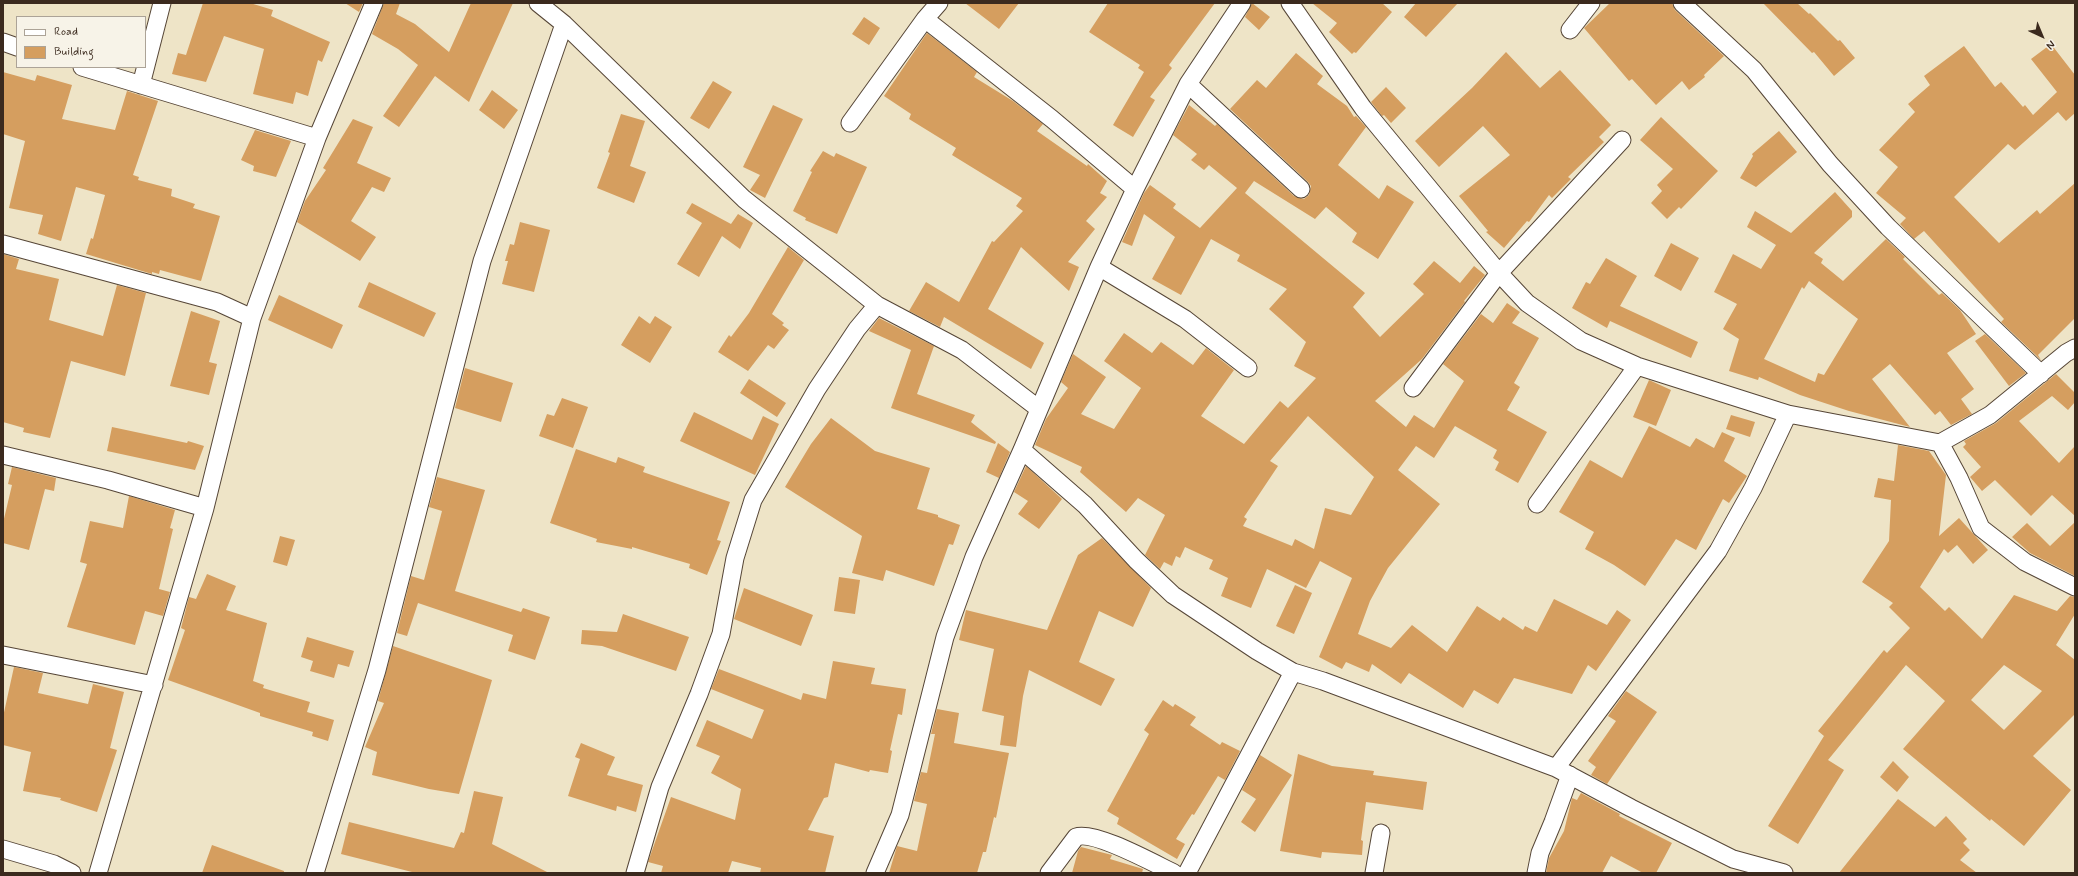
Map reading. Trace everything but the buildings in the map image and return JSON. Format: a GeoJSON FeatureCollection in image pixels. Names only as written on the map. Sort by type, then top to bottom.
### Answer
{"type":"FeatureCollection","features":[{"type":"Feature","properties":{"kind":"street"},"geometry":{"type":"LineString","coordinates":[[146,65],[162,3]]}},
{"type":"Feature","properties":{"kind":"street"},"geometry":{"type":"LineString","coordinates":[[98,873],[205,508],[252,318],[317,138],[374,3]]}},
{"type":"Feature","properties":{"kind":"street"},"geometry":{"type":"LineString","coordinates":[[538,3],[564,24],[744,199],[877,304],[962,350],[1039,408]]}},
{"type":"Feature","properties":{"kind":"street"},"geometry":{"type":"LineString","coordinates":[[850,123],[925,19],[939,3]]}},
{"type":"Feature","properties":{"kind":"street"},"geometry":{"type":"LineString","coordinates":[[875,873],[900,815],[945,637],[974,557],[1022,450],[1099,267],[1135,189],[1188,84],[1242,3]]}},
{"type":"Feature","properties":{"kind":"street"},"geometry":{"type":"LineString","coordinates":[[1290,3],[1363,108],[1499,273],[1527,303],[1581,341],[1636,366],[1788,414],[1940,443],[1990,415],[2066,353],[2075,348]]}},
{"type":"Feature","properties":{"kind":"street"},"geometry":{"type":"LineString","coordinates":[[1570,30],[1591,3]]}},
{"type":"Feature","properties":{"kind":"street"},"geometry":{"type":"LineString","coordinates":[[1682,3],[1754,70],[1830,164],[1888,227],[2041,374]]}},
{"type":"Feature","properties":{"kind":"street"},"geometry":{"type":"LineString","coordinates":[[925,19],[1052,120],[1135,189]]}},
{"type":"Feature","properties":{"kind":"street"},"geometry":{"type":"LineString","coordinates":[[315,873],[377,670],[482,261],[564,24]]}},
{"type":"Feature","properties":{"kind":"street"},"geometry":{"type":"LineString","coordinates":[[3,42],[16,47]]}},
{"type":"Feature","properties":{"kind":"street"},"geometry":{"type":"LineString","coordinates":[[85,68],[317,138]]}},
{"type":"Feature","properties":{"kind":"street"},"geometry":{"type":"LineString","coordinates":[[141,85],[145,68]]}},
{"type":"Feature","properties":{"kind":"street"},"geometry":{"type":"LineString","coordinates":[[1188,84],[1300,189]]}},
{"type":"Feature","properties":{"kind":"street"},"geometry":{"type":"LineString","coordinates":[[1413,388],[1499,273],[1622,140]]}},
{"type":"Feature","properties":{"kind":"street"},"geometry":{"type":"LineString","coordinates":[[3,244],[217,302],[252,318]]}},
{"type":"Feature","properties":{"kind":"street"},"geometry":{"type":"LineString","coordinates":[[1099,267],[1185,319],[1248,368]]}},
{"type":"Feature","properties":{"kind":"street"},"geometry":{"type":"LineString","coordinates":[[634,873],[660,787],[699,694],[721,634],[735,558],[753,500],[817,389],[857,329],[877,304]]}},
{"type":"Feature","properties":{"kind":"street"},"geometry":{"type":"LineString","coordinates":[[1537,504],[1636,366]]}},
{"type":"Feature","properties":{"kind":"street"},"geometry":{"type":"LineString","coordinates":[[1536,873],[1540,853],[1553,822],[1563,772],[1718,551],[1754,488],[1788,414]]}},
{"type":"Feature","properties":{"kind":"street"},"geometry":{"type":"LineString","coordinates":[[1940,443],[1959,478],[1981,528],[2025,562],[2075,587]]}},
{"type":"Feature","properties":{"kind":"street"},"geometry":{"type":"LineString","coordinates":[[1022,450],[1084,505],[1136,560],[1173,595],[1257,651],[1293,672],[1323,681],[1563,772],[1733,859],[1784,873]]}},
{"type":"Feature","properties":{"kind":"street"},"geometry":{"type":"LineString","coordinates":[[3,455],[108,480],[205,508]]}},
{"type":"Feature","properties":{"kind":"street"},"geometry":{"type":"LineString","coordinates":[[3,656],[154,685]]}},
{"type":"Feature","properties":{"kind":"street"},"geometry":{"type":"LineString","coordinates":[[1187,873],[1293,672]]}},
{"type":"Feature","properties":{"kind":"street"},"geometry":{"type":"LineString","coordinates":[[1374,873],[1381,833]]}},
{"type":"Feature","properties":{"kind":"street"},"geometry":{"type":"LineString","coordinates":[[1048,873],[1076,837],[1082,835],[1120,847],[1174,873]]}},
{"type":"Feature","properties":{"kind":"street"},"geometry":{"type":"LineString","coordinates":[[3,849],[54,864],[72,873]]}}]}
